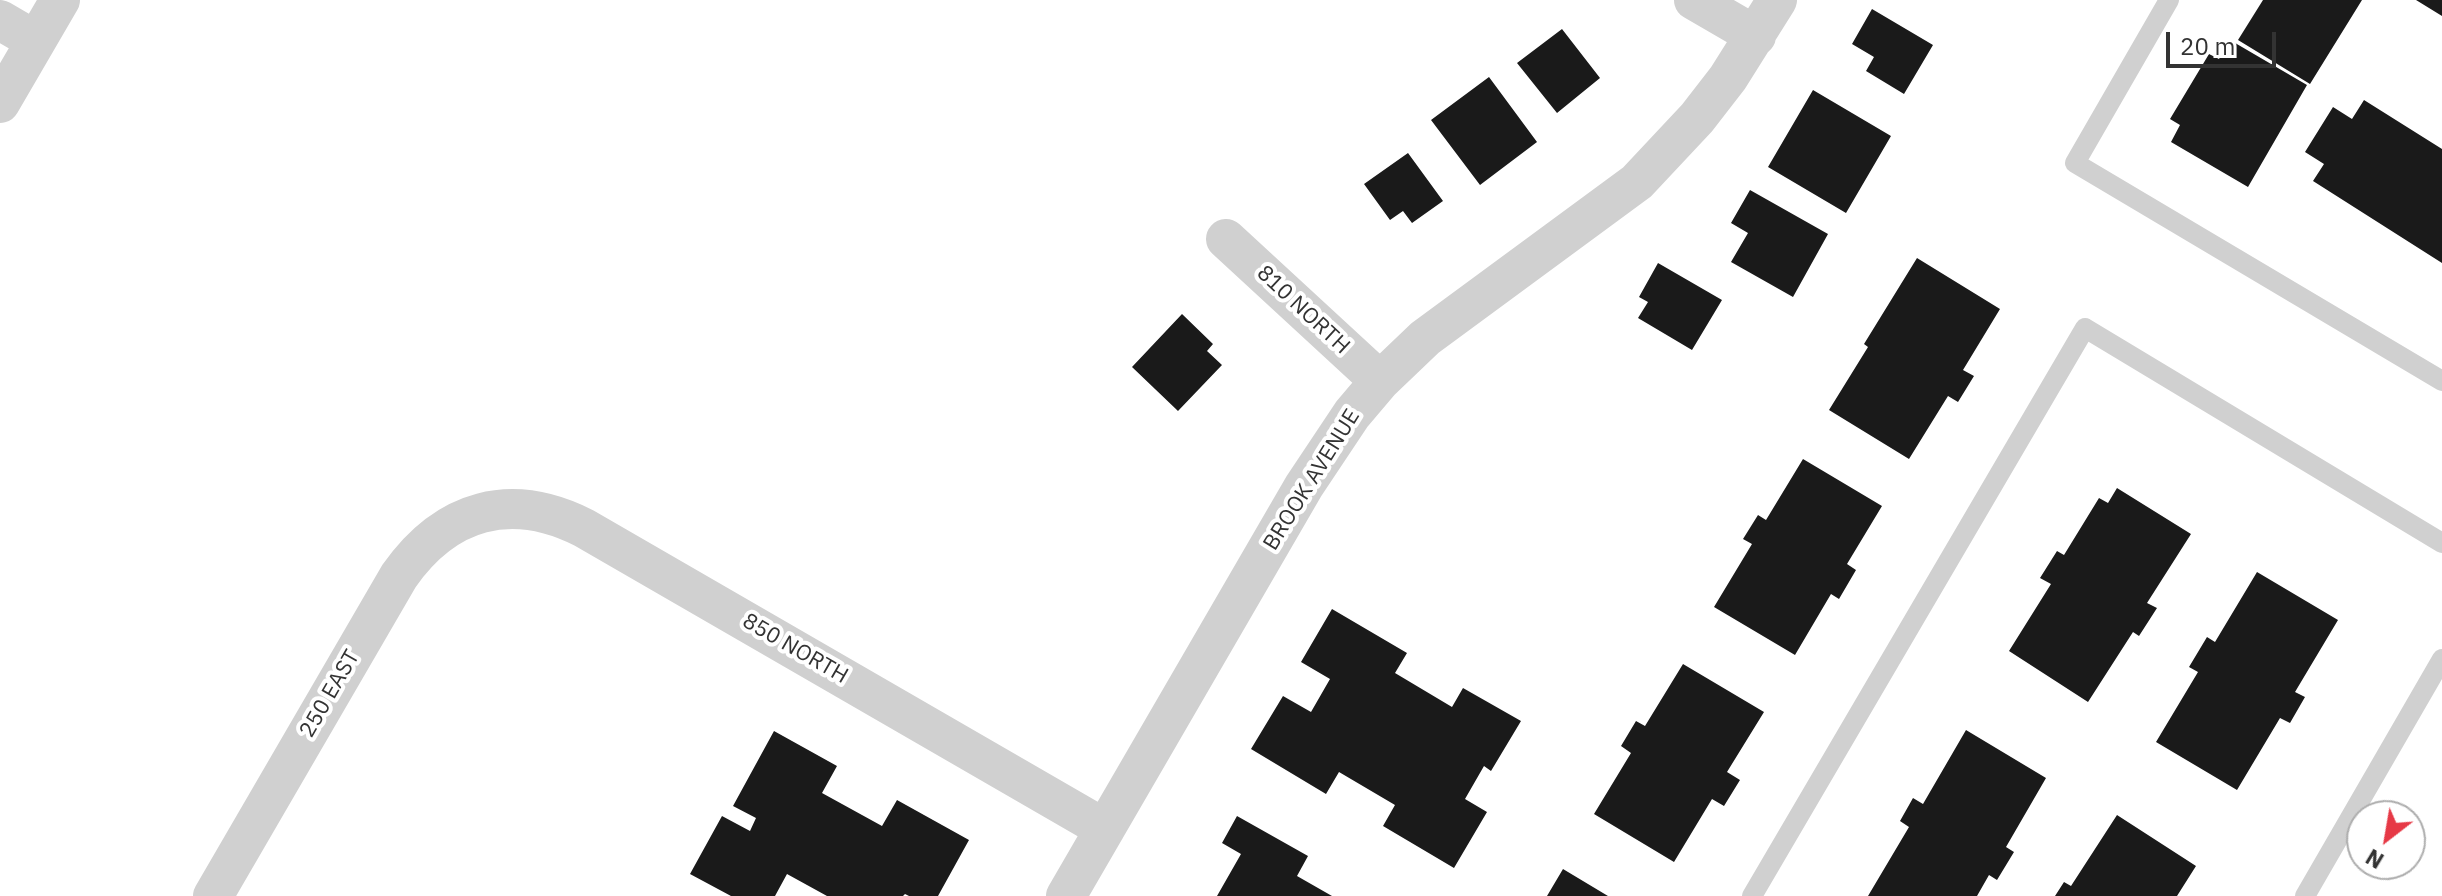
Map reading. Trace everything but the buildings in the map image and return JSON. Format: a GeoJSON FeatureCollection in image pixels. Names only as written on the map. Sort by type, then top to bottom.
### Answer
{"type":"FeatureCollection","features":[{"type":"Feature","properties":{"kind":"street"},"geometry":{"type":"LineString","coordinates":[[0,103],[60,0]]}},
{"type":"Feature","properties":{"kind":"street"},"geometry":{"type":"LineString","coordinates":[[1694,0],[1756,36]]}},
{"type":"Feature","properties":{"kind":"street","name":"BROOK AVENUE"},"geometry":{"type":"LineString","coordinates":[[1066,896],[1327,449],[1352,414],[1380,381],[1425,338],[1637,182],[1697,118],[1728,78],[1777,0]]}},
{"type":"Feature","properties":{"kind":"street"},"geometry":{"type":"LineString","coordinates":[[0,20],[36,41]]}},
{"type":"Feature","properties":{"kind":"street","name":"810 NORTH"},"geometry":{"type":"LineString","coordinates":[[1226,239],[1380,381]]}},
{"type":"Feature","properties":{"kind":"street","name":"850 NORTH"},"geometry":{"type":"LineString","coordinates":[[473,516],[495,510],[518,509],[541,511],[574,522],[1105,829]]}},
{"type":"Feature","properties":{"kind":"street","name":"250 EAST"},"geometry":{"type":"LineString","coordinates":[[213,896],[399,576],[413,556],[431,539],[451,525],[473,516]]}},
{"type":"Feature","properties":{"kind":"lane"},"geometry":{"type":"LineString","coordinates":[[2169,0],[2075,163],[2442,381]]}},
{"type":"Feature","properties":{"kind":"lane"},"geometry":{"type":"LineString","coordinates":[[1752,896],[2085,328],[2442,543]]}},
{"type":"Feature","properties":{"kind":"lane"},"geometry":{"type":"LineString","coordinates":[[2305,896],[2442,659]]}}]}
